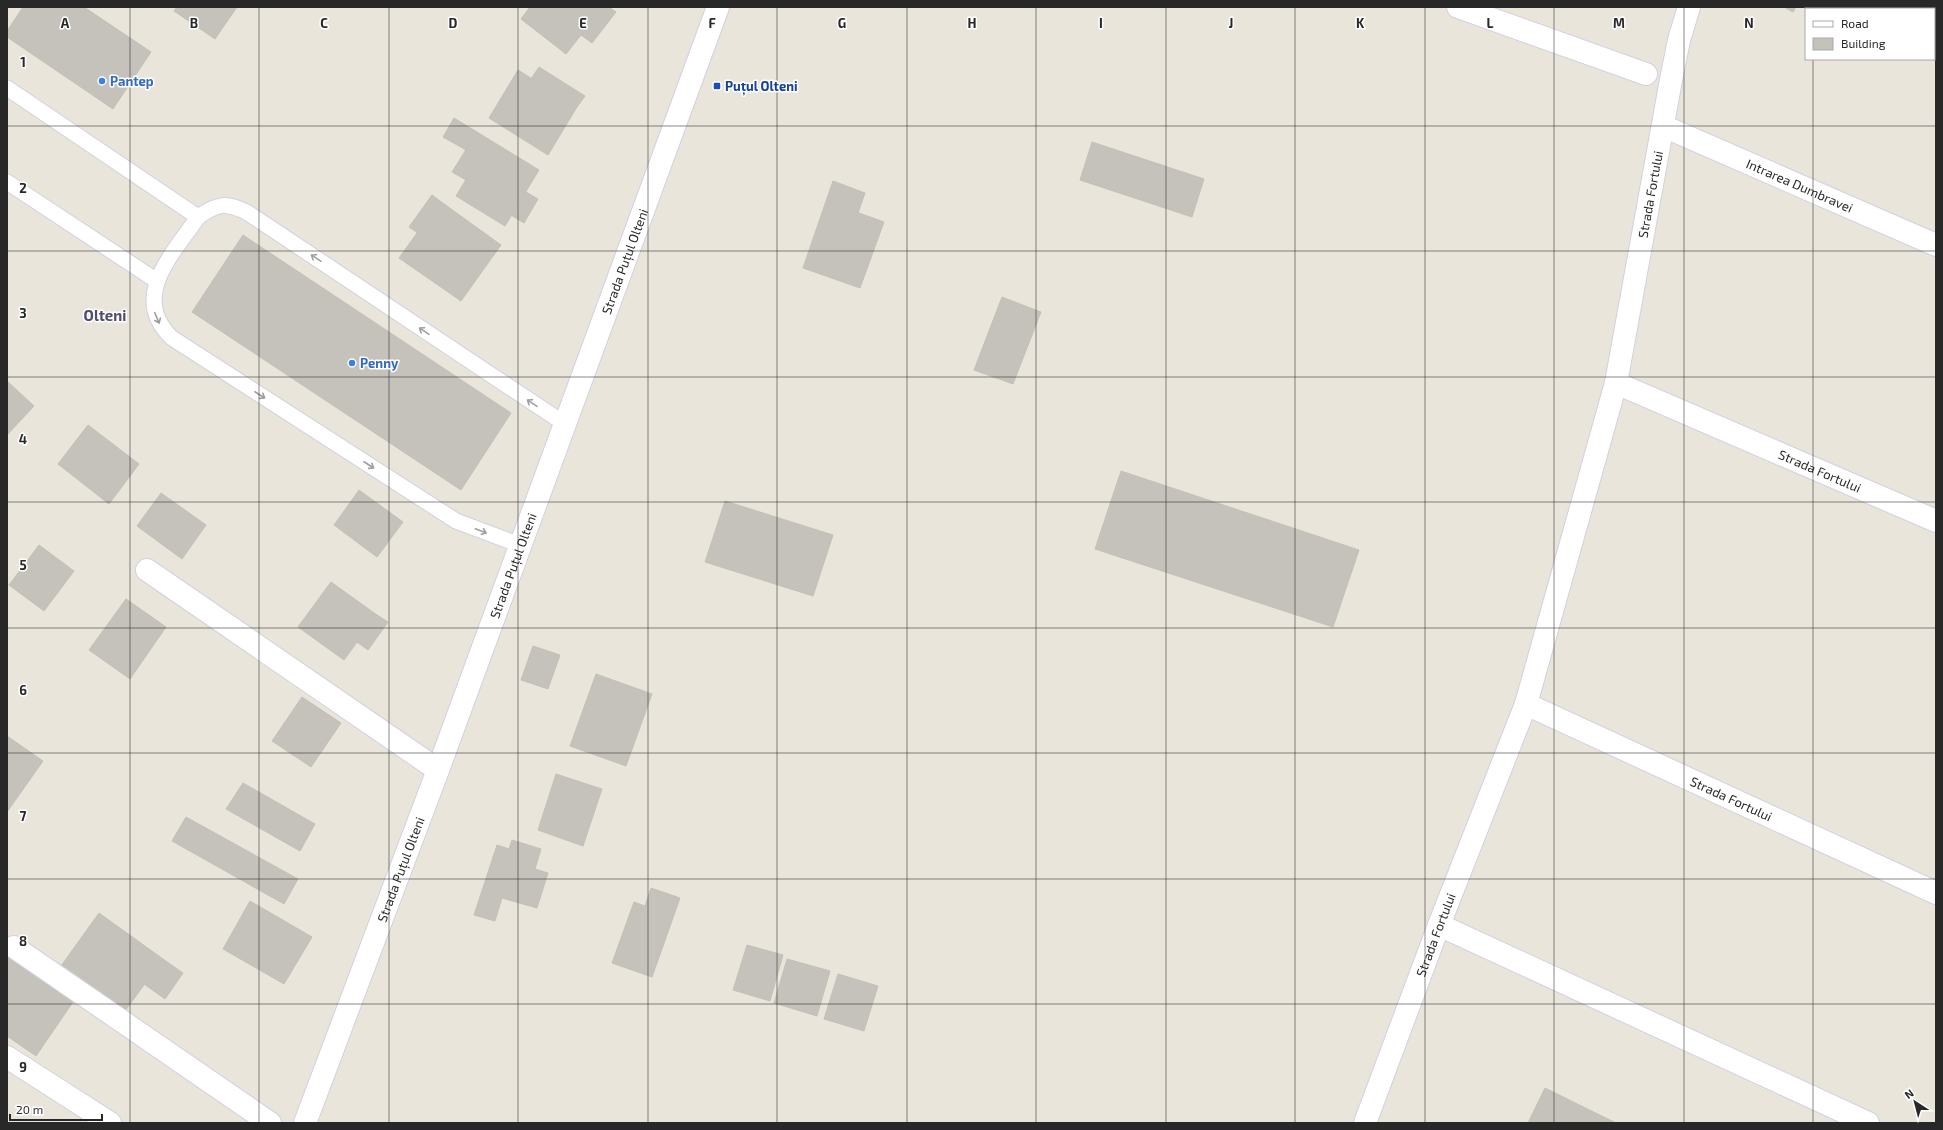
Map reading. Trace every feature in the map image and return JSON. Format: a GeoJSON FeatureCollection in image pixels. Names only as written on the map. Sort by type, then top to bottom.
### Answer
{"type":"FeatureCollection","features":[{"type":"Feature","properties":{"kind":"street","name":"Strada Puțul Olteni"},"geometry":{"type":"LineString","coordinates":[[305,1123],[438,770],[718,7]]}},
{"type":"Feature","properties":{"kind":"street"},"geometry":{"type":"LineString","coordinates":[[1458,7],[1646,74]]}},
{"type":"Feature","properties":{"kind":"street","name":"Strada Fortului"},"geometry":{"type":"LineString","coordinates":[[1365,1123],[1439,925],[1526,704],[1616,383],[1679,40],[1689,7]]}},
{"type":"Feature","properties":{"kind":"street","name":"Intrarea Dumbravei"},"geometry":{"type":"LineString","coordinates":[[1663,126],[1936,245]]}},
{"type":"Feature","properties":{"kind":"street","name":"Strada Fortului"},"geometry":{"type":"LineString","coordinates":[[1616,383],[1936,521]]}},
{"type":"Feature","properties":{"kind":"street"},"geometry":{"type":"LineString","coordinates":[[147,570],[438,770]]}},
{"type":"Feature","properties":{"kind":"street","name":"Strada Fortului"},"geometry":{"type":"LineString","coordinates":[[1526,704],[1936,893]]}},
{"type":"Feature","properties":{"kind":"street"},"geometry":{"type":"LineString","coordinates":[[1439,925],[1868,1123]]}},
{"type":"Feature","properties":{"kind":"street"},"geometry":{"type":"LineString","coordinates":[[14,947],[270,1123]]}},
{"type":"Feature","properties":{"kind":"street"},"geometry":{"type":"LineString","coordinates":[[7,1057],[110,1123]]}},
{"type":"Feature","properties":{"kind":"lane"},"geometry":{"type":"LineString","coordinates":[[7,88],[198,217]]}},
{"type":"Feature","properties":{"kind":"lane"},"geometry":{"type":"LineString","coordinates":[[7,182],[157,281]]}},
{"type":"Feature","properties":{"kind":"lane"},"geometry":{"type":"LineString","coordinates":[[520,545],[456,522],[172,338],[162,328],[155,312],[153,294],[157,281],[198,217],[217,206],[227,205],[248,213],[565,424]]}},
{"type":"Feature","properties":{"kind":"building","name":"Pantep"},"geometry":{"type":"Polygon","coordinates":[[[23,7],[84,7],[151,52],[113,109],[7,37],[7,31],[23,7]]]}},
{"type":"Feature","properties":{"kind":"building"},"geometry":{"type":"Polygon","coordinates":[[[177,7],[237,7],[215,39],[174,11],[177,7]]]}},
{"type":"Feature","properties":{"kind":"building"},"geometry":{"type":"Polygon","coordinates":[[[530,7],[585,7],[596,16],[566,54],[521,19],[530,7]]]}},
{"type":"Feature","properties":{"kind":"building"},"geometry":{"type":"Polygon","coordinates":[[[585,7],[603,7],[596,16],[585,7]]]}},
{"type":"Feature","properties":{"kind":"building"},"geometry":{"type":"Polygon","coordinates":[[[603,7],[609,7],[616,12],[592,43],[581,35],[603,7]]]}},
{"type":"Feature","properties":{"kind":"building"},"geometry":{"type":"Polygon","coordinates":[[[1784,7],[1796,7],[1793,12],[1784,7]]]}},
{"type":"Feature","properties":{"kind":"building"},"geometry":{"type":"Polygon","coordinates":[[[539,67],[585,96],[577,107],[531,79],[539,67]]]}},
{"type":"Feature","properties":{"kind":"building"},"geometry":{"type":"Polygon","coordinates":[[[518,70],[577,107],[548,155],[489,118],[518,70]]]}},
{"type":"Feature","properties":{"kind":"building"},"geometry":{"type":"Polygon","coordinates":[[[454,118],[477,132],[466,150],[443,137],[454,118]]]}},
{"type":"Feature","properties":{"kind":"building"},"geometry":{"type":"Polygon","coordinates":[[[477,132],[490,140],[466,180],[452,172],[477,132]]]}},
{"type":"Feature","properties":{"kind":"building"},"geometry":{"type":"Polygon","coordinates":[[[490,140],[539,170],[505,226],[456,196],[490,140]]]}},
{"type":"Feature","properties":{"kind":"building"},"geometry":{"type":"Polygon","coordinates":[[[1092,142],[1204,179],[1192,217],[1080,180],[1092,142]]]}},
{"type":"Feature","properties":{"kind":"building"},"geometry":{"type":"Polygon","coordinates":[[[833,181],[865,193],[858,213],[826,201],[833,181]]]}},
{"type":"Feature","properties":{"kind":"building"},"geometry":{"type":"Polygon","coordinates":[[[526,192],[538,199],[524,223],[511,215],[526,192]]]}},
{"type":"Feature","properties":{"kind":"building"},"geometry":{"type":"Polygon","coordinates":[[[432,195],[440,201],[418,233],[409,227],[432,195]]]}},
{"type":"Feature","properties":{"kind":"building"},"geometry":{"type":"Polygon","coordinates":[[[440,201],[501,245],[461,301],[399,258],[440,201]]]}},
{"type":"Feature","properties":{"kind":"building"},"geometry":{"type":"Polygon","coordinates":[[[826,201],[884,222],[860,288],[803,268],[826,201]]]}},
{"type":"Feature","properties":{"kind":"building","name":"Penny"},"geometry":{"type":"Polygon","coordinates":[[[243,235],[511,413],[461,490],[192,312],[243,235]]]}},
{"type":"Feature","properties":{"kind":"building"},"geometry":{"type":"Polygon","coordinates":[[[1002,297],[1041,312],[1013,384],[974,370],[1002,297]]]}},
{"type":"Feature","properties":{"kind":"building"},"geometry":{"type":"Polygon","coordinates":[[[7,381],[34,406],[7,435],[7,381]]]}},
{"type":"Feature","properties":{"kind":"building"},"geometry":{"type":"Polygon","coordinates":[[[88,425],[139,464],[109,504],[58,464],[88,425]]]}},
{"type":"Feature","properties":{"kind":"building"},"geometry":{"type":"Polygon","coordinates":[[[1121,471],[1359,550],[1333,627],[1095,549],[1121,471]]]}},
{"type":"Feature","properties":{"kind":"building"},"geometry":{"type":"Polygon","coordinates":[[[359,490],[403,522],[377,557],[334,525],[359,490]]]}},
{"type":"Feature","properties":{"kind":"building"},"geometry":{"type":"Polygon","coordinates":[[[161,493],[206,525],[182,559],[137,526],[161,493]]]}},
{"type":"Feature","properties":{"kind":"building"},"geometry":{"type":"Polygon","coordinates":[[[725,501],[833,535],[813,596],[705,562],[725,501]]]}},
{"type":"Feature","properties":{"kind":"building"},"geometry":{"type":"Polygon","coordinates":[[[39,545],[74,571],[44,611],[9,585],[39,545]]]}},
{"type":"Feature","properties":{"kind":"building"},"geometry":{"type":"Polygon","coordinates":[[[331,582],[377,615],[344,660],[298,627],[331,582]]]}},
{"type":"Feature","properties":{"kind":"building"},"geometry":{"type":"Polygon","coordinates":[[[126,599],[166,627],[130,679],[89,650],[126,599]]]}},
{"type":"Feature","properties":{"kind":"building"},"geometry":{"type":"Polygon","coordinates":[[[377,615],[388,622],[368,650],[357,642],[377,615]]]}},
{"type":"Feature","properties":{"kind":"building"},"geometry":{"type":"Polygon","coordinates":[[[533,646],[560,655],[548,689],[521,680],[533,646]]]}},
{"type":"Feature","properties":{"kind":"building"},"geometry":{"type":"Polygon","coordinates":[[[596,674],[652,694],[626,766],[570,746],[596,674]]]}},
{"type":"Feature","properties":{"kind":"building"},"geometry":{"type":"Polygon","coordinates":[[[302,697],[341,723],[311,767],[272,741],[302,697]]]}},
{"type":"Feature","properties":{"kind":"building"},"geometry":{"type":"Polygon","coordinates":[[[7,736],[43,761],[7,812],[7,736]]]}},
{"type":"Feature","properties":{"kind":"building"},"geometry":{"type":"Polygon","coordinates":[[[556,774],[602,789],[583,846],[538,830],[556,774]]]}},
{"type":"Feature","properties":{"kind":"building"},"geometry":{"type":"Polygon","coordinates":[[[243,783],[315,824],[300,851],[226,809],[243,783]]]}},
{"type":"Feature","properties":{"kind":"building"},"geometry":{"type":"Polygon","coordinates":[[[186,817],[298,879],[284,904],[172,841],[186,817]]]}},
{"type":"Feature","properties":{"kind":"building"},"geometry":{"type":"Polygon","coordinates":[[[512,840],[541,849],[535,869],[548,873],[537,908],[502,898],[495,921],[474,915],[497,845],[509,849],[512,840]]]}},
{"type":"Feature","properties":{"kind":"building"},"geometry":{"type":"Polygon","coordinates":[[[651,888],[680,898],[652,977],[612,963],[634,902],[645,906],[651,888]]]}},
{"type":"Feature","properties":{"kind":"building"},"geometry":{"type":"Polygon","coordinates":[[[250,901],[312,937],[284,984],[223,949],[250,901]]]}},
{"type":"Feature","properties":{"kind":"building"},"geometry":{"type":"Polygon","coordinates":[[[99,913],[163,959],[125,1011],[61,966],[99,913]]]}},
{"type":"Feature","properties":{"kind":"building"},"geometry":{"type":"Polygon","coordinates":[[[747,945],[783,955],[770,1001],[733,990],[747,945]]]}},
{"type":"Feature","properties":{"kind":"building"},"geometry":{"type":"Polygon","coordinates":[[[7,952],[24,964],[7,989],[7,952]]]}},
{"type":"Feature","properties":{"kind":"building"},"geometry":{"type":"Polygon","coordinates":[[[163,959],[183,973],[165,999],[144,984],[163,959]]]}},
{"type":"Feature","properties":{"kind":"building"},"geometry":{"type":"Polygon","coordinates":[[[787,959],[830,971],[817,1016],[774,1003],[787,959]]]}},
{"type":"Feature","properties":{"kind":"building"},"geometry":{"type":"Polygon","coordinates":[[[24,964],[75,999],[36,1056],[7,1036],[7,989],[24,964]]]}},
{"type":"Feature","properties":{"kind":"building"},"geometry":{"type":"Polygon","coordinates":[[[838,974],[878,986],[864,1031],[824,1019],[838,974]]]}},
{"type":"Feature","properties":{"kind":"building"},"geometry":{"type":"Polygon","coordinates":[[[1545,1088],[1616,1123],[1528,1123],[1545,1088]]]}},
{"type":"Feature","properties":{"kind":"place","name":"Pantep"},"geometry":{"type":"Point","coordinates":[102,81]}},
{"type":"Feature","properties":{"kind":"place","name":"Puțul Olteni"},"geometry":{"type":"Point","coordinates":[717,86]}},
{"type":"Feature","properties":{"kind":"place","name":"Penny"},"geometry":{"type":"Point","coordinates":[352,363]}},
{"type":"Feature","properties":{"kind":"district","name":"Olteni"},"geometry":{"type":"Point","coordinates":[105,316]}}]}
